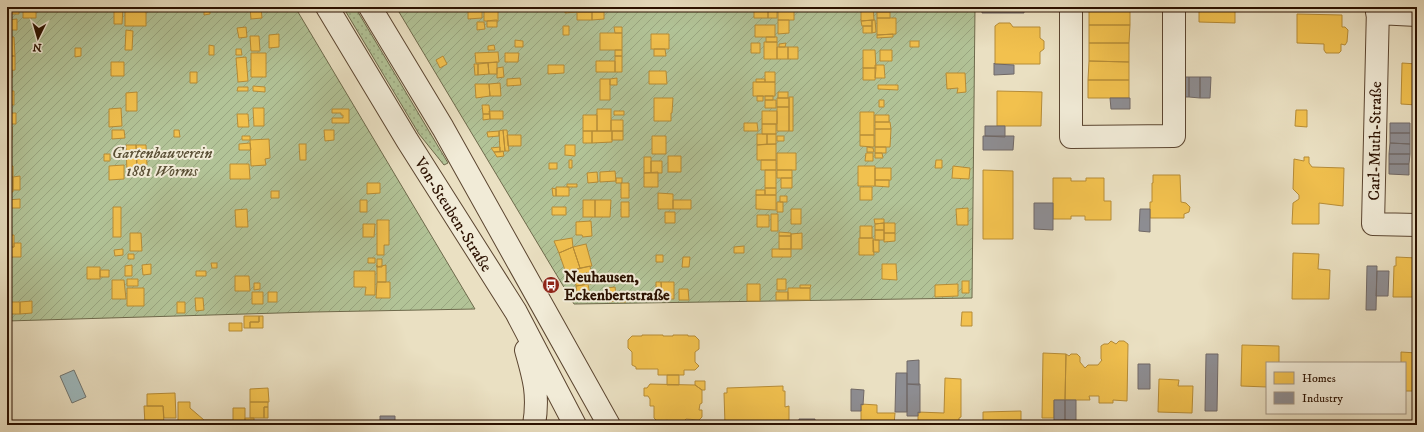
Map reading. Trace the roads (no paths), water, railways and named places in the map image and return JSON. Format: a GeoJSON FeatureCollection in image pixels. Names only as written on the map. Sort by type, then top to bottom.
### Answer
{"type":"FeatureCollection","features":[{"type":"Feature","properties":{"kind":"street","name":"Von-Steuben-Straße"},"geometry":{"type":"LineString","coordinates":[[327,7],[407,140],[516,312],[575,425]]}},
{"type":"Feature","properties":{"kind":"street","name":"Von-Steuben-Straße"},"geometry":{"type":"LineString","coordinates":[[370,7],[443,128],[608,425]]}},
{"type":"Feature","properties":{"kind":"street"},"geometry":{"type":"LineString","coordinates":[[1071,7],[1071,137],[1079,137],[1174,136],[1174,7]]}},
{"type":"Feature","properties":{"kind":"street","name":"Carl-Muth-Straße"},"geometry":{"type":"LineString","coordinates":[[1417,15],[1377,10],[1373,224],[1417,225]]}},
{"type":"Feature","properties":{"kind":"street"},"geometry":{"type":"LineString","coordinates":[[516,312],[536,385],[537,401],[534,425]]}},
{"type":"Feature","properties":{"kind":"water"},"geometry":{"type":"Polygon","coordinates":[[[74,370],[86,397],[72,403],[60,376],[74,370]]]}},
{"type":"Feature","properties":{"kind":"place","name":"Neuhausen, Eckenbertstraße"},"geometry":{"type":"Point","coordinates":[551,285]}},
{"type":"Feature","properties":{"kind":"park label","name":"Gartenbauverein 1881 Worms"},"geometry":{"type":"Point","coordinates":[162,161]}}]}
